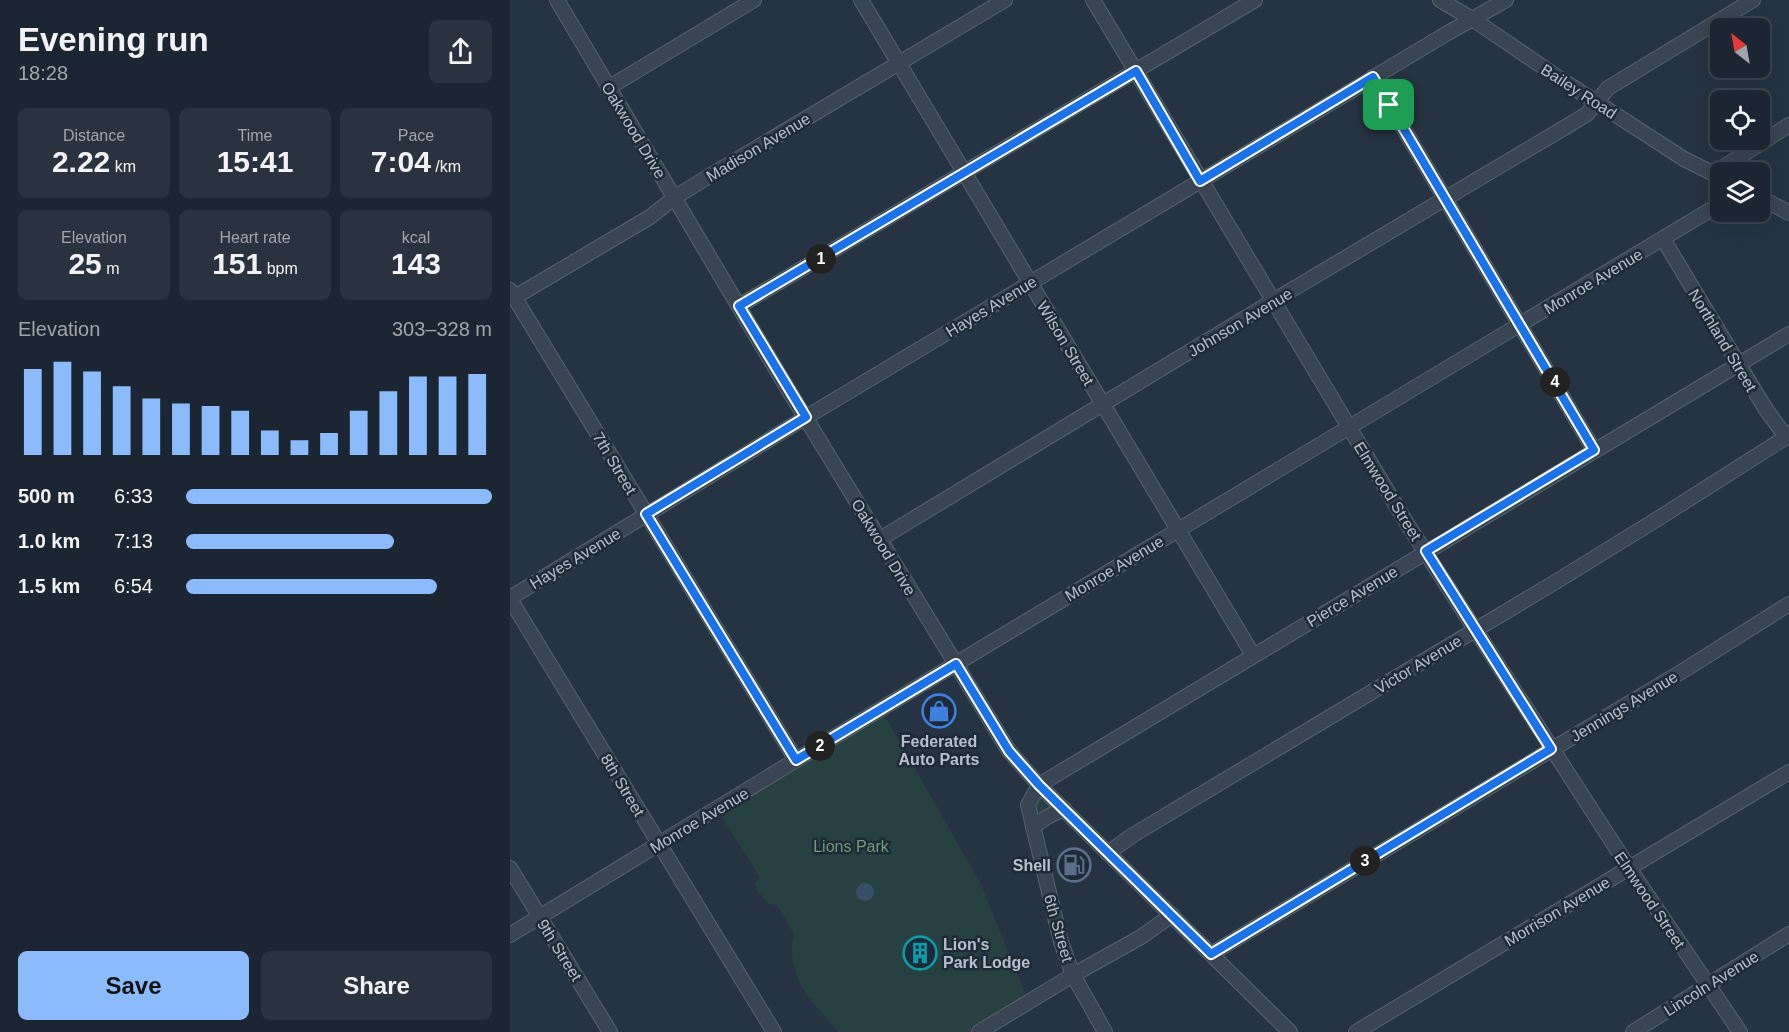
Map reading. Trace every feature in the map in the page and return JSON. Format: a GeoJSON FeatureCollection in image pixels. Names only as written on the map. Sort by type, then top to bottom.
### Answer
{"type":"FeatureCollection","features":[{"type":"Feature","properties":{"kind":"street","name":"Oakwood Drive"},"geometry":{"type":"LineString","coordinates":[[557,0],[739,306],[1009,751],[1039,785],[1290,1032]]}},
{"type":"Feature","properties":{"kind":"street"},"geometry":{"type":"LineString","coordinates":[[608,88],[754,0]]}},
{"type":"Feature","properties":{"kind":"street","name":"Wilson Street"},"geometry":{"type":"LineString","coordinates":[[861,0],[1253,655]]}},
{"type":"Feature","properties":{"kind":"street","name":"Madison Avenue"},"geometry":{"type":"LineString","coordinates":[[512,294],[650,217],[674,198],[1005,0]]}},
{"type":"Feature","properties":{"kind":"street","name":"Elmwood Street"},"geometry":{"type":"LineString","coordinates":[[1094,0],[1349,428],[1475,630],[1629,868],[1740,1032]]}},
{"type":"Feature","properties":{"kind":"street"},"geometry":{"type":"LineString","coordinates":[[739,306],[1255,0]]}},
{"type":"Feature","properties":{"kind":"street","name":"Bailey Road"},"geometry":{"type":"LineString","coordinates":[[1440,0],[1474,20],[1684,159],[1710,172]]}},
{"type":"Feature","properties":{"kind":"street","name":"Hayes Avenue"},"geometry":{"type":"LineString","coordinates":[[510,598],[806,417],[1373,77],[1506,0]]}},
{"type":"Feature","properties":{"kind":"street","name":"Johnson Avenue"},"geometry":{"type":"LineString","coordinates":[[880,539],[1587,114],[1608,88],[1753,0]]}},
{"type":"Feature","properties":{"kind":"street"},"geometry":{"type":"LineString","coordinates":[[1373,77],[1594,450]]}},
{"type":"Feature","properties":{"kind":"street"},"geometry":{"type":"LineString","coordinates":[[1737,162],[1789,126]]}},
{"type":"Feature","properties":{"kind":"street"},"geometry":{"type":"LineString","coordinates":[[1770,203],[1789,213]]}},
{"type":"Feature","properties":{"kind":"street","name":"Monroe Avenue"},"geometry":{"type":"LineString","coordinates":[[510,935],[796,760],[1710,210]]}},
{"type":"Feature","properties":{"kind":"street","name":"Northland Street"},"geometry":{"type":"LineString","coordinates":[[1663,239],[1765,408],[1788,437]]}},
{"type":"Feature","properties":{"kind":"street","name":"7th Street"},"geometry":{"type":"LineString","coordinates":[[512,294],[796,760]]}},
{"type":"Feature","properties":{"kind":"street","name":"Pierce Avenue"},"geometry":{"type":"LineString","coordinates":[[1039,785],[1789,334]]}},
{"type":"Feature","properties":{"kind":"street","name":"Victor Avenue"},"geometry":{"type":"LineString","coordinates":[[1108,853],[1133,835],[1659,519],[1788,437]]}},
{"type":"Feature","properties":{"kind":"street","name":"8th Street"},"geometry":{"type":"LineString","coordinates":[[510,598],[774,1032]]}},
{"type":"Feature","properties":{"kind":"street","name":"Jennings Avenue"},"geometry":{"type":"LineString","coordinates":[[1211,954],[1686,669],[1789,604]]}},
{"type":"Feature","properties":{"kind":"street","name":"Morrison Avenue"},"geometry":{"type":"LineString","coordinates":[[1356,1032],[1789,772]]}},
{"type":"Feature","properties":{"kind":"street","name":"6th Street"},"geometry":{"type":"LineString","coordinates":[[1039,785],[1028,805],[1061,942],[1073,975],[1105,1032]]}},
{"type":"Feature","properties":{"kind":"street"},"geometry":{"type":"LineString","coordinates":[[1033,827],[1064,809]]}},
{"type":"Feature","properties":{"kind":"street","name":"9th Street"},"geometry":{"type":"LineString","coordinates":[[510,868],[610,1032]]}},
{"type":"Feature","properties":{"kind":"street"},"geometry":{"type":"LineString","coordinates":[[979,1032],[1141,937],[1172,915]]}},
{"type":"Feature","properties":{"kind":"street","name":"Lincoln Avenue"},"geometry":{"type":"LineString","coordinates":[[1633,1032],[1789,934]]}},
{"type":"Feature","properties":{"kind":"green space","name":"Lions Park"},"geometry":{"type":"Polygon","coordinates":[[[881,709],[981,884],[1029,1003],[979,1032],[839,1032],[803,988],[793,963],[794,934],[777,905],[769,904],[758,892],[754,882],[760,878],[717,809],[881,709]]]}},
{"type":"Feature","properties":{"kind":"green space"},"geometry":{"type":"Polygon","coordinates":[[[1041,797],[1052,809],[1038,817],[1034,801],[1041,797]]]}},
{"type":"Feature","properties":{"kind":"water"},"geometry":{"type":"Polygon","coordinates":[[[865,883],[871,886],[874,892],[871,898],[865,901],[859,898],[856,892],[859,886],[865,883]]]}},
{"type":"Feature","properties":{"kind":"place","name":"Federated Auto Parts"},"geometry":{"type":"Point","coordinates":[939,711]}},
{"type":"Feature","properties":{"kind":"place","name":"Shell"},"geometry":{"type":"Point","coordinates":[1074,865]}},
{"type":"Feature","properties":{"kind":"place","name":"Lion's Park Lodge"},"geometry":{"type":"Point","coordinates":[920,953]}},
{"type":"Feature","properties":{"kind":"route"},"geometry":{"type":"LineString","coordinates":[[1136,71],[1200,181],[1373,77],[1389,105],[1594,450],[1426,551],[1551,749],[1211,954],[1039,785],[1009,751],[956,664],[796,760],[646,514],[806,417],[739,306],[1136,71]]}}]}
